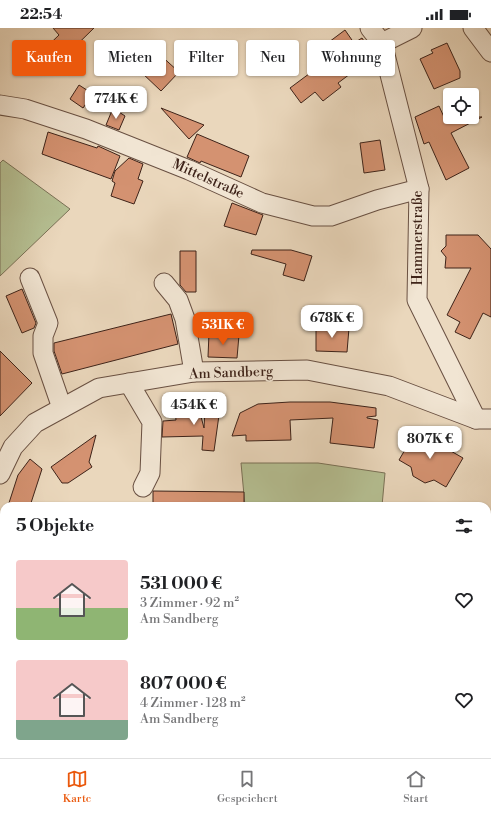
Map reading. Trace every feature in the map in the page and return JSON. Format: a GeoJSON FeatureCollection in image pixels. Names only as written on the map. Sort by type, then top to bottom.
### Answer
{"type":"FeatureCollection","features":[{"type":"Feature","properties":{"kind":"street","name":"Hammerstraße"},"geometry":{"type":"LineString","coordinates":[[370,28],[380,40]]}},
{"type":"Feature","properties":{"kind":"street"},"geometry":{"type":"LineString","coordinates":[[388,40],[412,28]]}},
{"type":"Feature","properties":{"kind":"street"},"geometry":{"type":"LineString","coordinates":[[473,28],[491,52]]}},
{"type":"Feature","properties":{"kind":"street","name":"Hammerstraße"},"geometry":{"type":"LineString","coordinates":[[390,76],[419,189],[417,300],[484,419]]}},
{"type":"Feature","properties":{"kind":"street","name":"Mittelstraße"},"geometry":{"type":"LineString","coordinates":[[0,105],[26,109],[86,129],[189,170],[262,203],[313,216],[331,216],[377,200],[419,189]]}},
{"type":"Feature","properties":{"kind":"street"},"geometry":{"type":"LineString","coordinates":[[30,278],[48,323],[43,336],[43,353],[62,408]]}},
{"type":"Feature","properties":{"kind":"street"},"geometry":{"type":"LineString","coordinates":[[164,283],[178,300],[185,319],[194,372]]}},
{"type":"Feature","properties":{"kind":"street","name":"Am Sandberg"},"geometry":{"type":"LineString","coordinates":[[0,474],[13,447],[35,423],[99,388],[194,372],[307,370],[389,386],[484,419]]}},
{"type":"Feature","properties":{"kind":"street"},"geometry":{"type":"LineString","coordinates":[[128,383],[152,422],[150,474],[143,487]]}},
{"type":"Feature","properties":{"kind":"green space"},"geometry":{"type":"Polygon","coordinates":[[[3,160],[70,209],[0,276],[0,163],[3,160]]]}},
{"type":"Feature","properties":{"kind":"green space"},"geometry":{"type":"Polygon","coordinates":[[[241,463],[318,463],[385,473],[382,502],[245,502],[241,463]]]}},
{"type":"Feature","properties":{"kind":"building"},"geometry":{"type":"Polygon","coordinates":[[[53,28],[94,28],[82,40],[54,40],[59,35],[53,28]]]}},
{"type":"Feature","properties":{"kind":"building"},"geometry":{"type":"Polygon","coordinates":[[[345,30],[352,40],[332,40],[345,30]]]}},
{"type":"Feature","properties":{"kind":"building"},"geometry":{"type":"Polygon","coordinates":[[[447,43],[460,71],[460,78],[434,89],[420,59],[433,53],[431,50],[447,43]]]}},
{"type":"Feature","properties":{"kind":"building"},"geometry":{"type":"Polygon","coordinates":[[[166,60],[174,67],[175,76],[161,91],[145,76],[166,76],[166,60]]]}},
{"type":"Feature","properties":{"kind":"building"},"geometry":{"type":"Polygon","coordinates":[[[307,75],[347,76],[338,83],[341,87],[323,101],[315,92],[301,103],[290,88],[307,75]]]}},
{"type":"Feature","properties":{"kind":"building"},"geometry":{"type":"Polygon","coordinates":[[[79,85],[93,94],[83,108],[70,99],[79,85]]]}},
{"type":"Feature","properties":{"kind":"building"},"geometry":{"type":"Polygon","coordinates":[[[439,106],[443,115],[443,124],[468,124],[451,133],[469,168],[446,180],[429,142],[424,144],[415,117],[439,106]]]}},
{"type":"Feature","properties":{"kind":"building"},"geometry":{"type":"Polygon","coordinates":[[[113,108],[125,116],[119,130],[106,125],[113,108]]]}},
{"type":"Feature","properties":{"kind":"building"},"geometry":{"type":"Polygon","coordinates":[[[161,108],[204,125],[189,139],[161,108]]]}},
{"type":"Feature","properties":{"kind":"building"},"geometry":{"type":"Polygon","coordinates":[[[48,132],[97,148],[98,146],[120,156],[111,179],[42,154],[48,132]]]}},
{"type":"Feature","properties":{"kind":"building"},"geometry":{"type":"Polygon","coordinates":[[[197,134],[249,156],[241,177],[187,157],[197,134]]]}},
{"type":"Feature","properties":{"kind":"building"},"geometry":{"type":"Polygon","coordinates":[[[380,140],[385,170],[364,173],[360,143],[380,140]]]}},
{"type":"Feature","properties":{"kind":"building"},"geometry":{"type":"Polygon","coordinates":[[[129,158],[143,164],[138,179],[143,181],[134,204],[111,196],[115,183],[112,181],[115,171],[129,158]]]}},
{"type":"Feature","properties":{"kind":"building"},"geometry":{"type":"Polygon","coordinates":[[[232,203],[263,215],[256,235],[224,226],[232,203]]]}},
{"type":"Feature","properties":{"kind":"building"},"geometry":{"type":"Polygon","coordinates":[[[446,235],[478,235],[491,249],[491,317],[483,313],[470,339],[455,332],[460,322],[447,315],[471,268],[445,268],[446,257],[441,251],[446,246],[446,235]]]}},
{"type":"Feature","properties":{"kind":"building"},"geometry":{"type":"Polygon","coordinates":[[[252,250],[291,250],[312,256],[304,281],[283,275],[286,264],[251,254],[252,250]]]}},
{"type":"Feature","properties":{"kind":"building"},"geometry":{"type":"Polygon","coordinates":[[[180,251],[196,251],[196,292],[186,292],[180,285],[180,251]]]}},
{"type":"Feature","properties":{"kind":"building"},"geometry":{"type":"Polygon","coordinates":[[[22,289],[36,323],[34,328],[22,333],[6,296],[22,289]]]}},
{"type":"Feature","properties":{"kind":"building"},"geometry":{"type":"Polygon","coordinates":[[[171,314],[178,344],[62,374],[54,351],[54,343],[171,314]]]}},
{"type":"Feature","properties":{"kind":"building"},"geometry":{"type":"Polygon","coordinates":[[[316,327],[349,328],[347,352],[316,351],[316,327]]]}},
{"type":"Feature","properties":{"kind":"building"},"geometry":{"type":"Polygon","coordinates":[[[209,333],[239,335],[237,358],[208,357],[209,333]]]}},
{"type":"Feature","properties":{"kind":"building"},"geometry":{"type":"Polygon","coordinates":[[[0,351],[32,383],[0,416],[0,351]]]}},
{"type":"Feature","properties":{"kind":"building"},"geometry":{"type":"Polygon","coordinates":[[[330,402],[376,408],[376,416],[367,417],[378,420],[374,448],[330,443],[333,418],[290,420],[291,440],[246,441],[246,435],[232,436],[240,413],[258,404],[330,402]]]}},
{"type":"Feature","properties":{"kind":"building"},"geometry":{"type":"Polygon","coordinates":[[[220,408],[214,451],[202,450],[203,436],[162,437],[163,421],[176,420],[175,409],[199,409],[204,428],[205,409],[220,408]]]}},
{"type":"Feature","properties":{"kind":"building"},"geometry":{"type":"Polygon","coordinates":[[[416,431],[463,458],[446,487],[434,480],[425,483],[413,476],[411,467],[399,460],[416,431]]]}},
{"type":"Feature","properties":{"kind":"building"},"geometry":{"type":"Polygon","coordinates":[[[96,435],[89,462],[92,467],[68,483],[62,483],[51,467],[96,435]]]}},
{"type":"Feature","properties":{"kind":"building"},"geometry":{"type":"Polygon","coordinates":[[[30,459],[42,469],[31,502],[9,502],[18,475],[30,459]]]}},
{"type":"Feature","properties":{"kind":"building"},"geometry":{"type":"Polygon","coordinates":[[[153,491],[244,492],[244,502],[153,502],[153,491]]]}}]}
